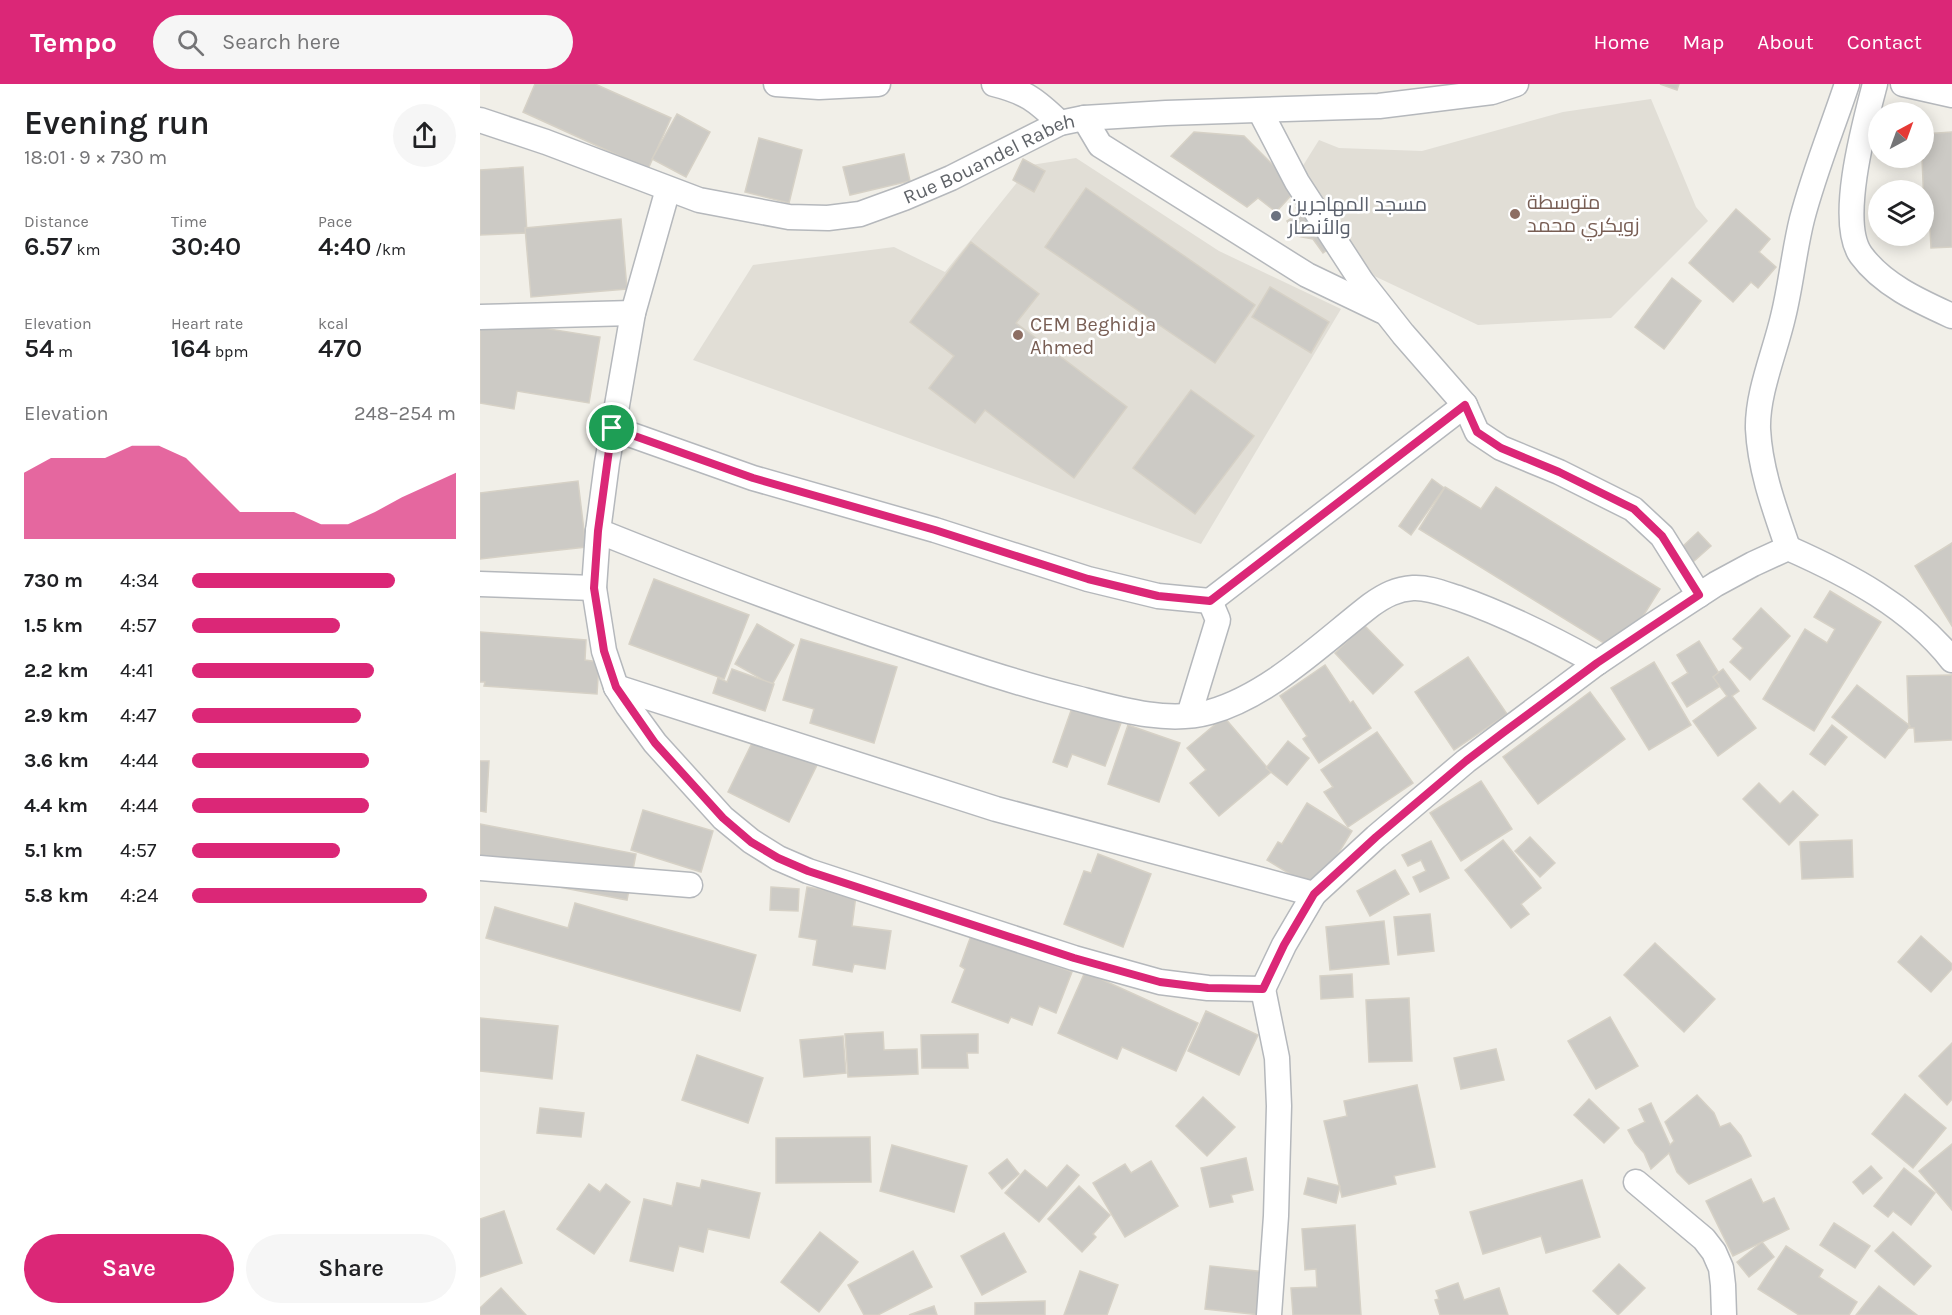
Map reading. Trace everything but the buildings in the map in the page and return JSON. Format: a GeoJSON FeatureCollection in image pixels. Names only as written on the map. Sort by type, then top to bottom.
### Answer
{"type":"FeatureCollection","features":[{"type":"Feature","properties":{"kind":"street"},"geometry":{"type":"LineString","coordinates":[[776,84],[819,87],[878,84]]}},
{"type":"Feature","properties":{"kind":"street"},"geometry":{"type":"LineString","coordinates":[[994,84],[1014,89],[1036,100],[1060,123]]}},
{"type":"Feature","properties":{"kind":"street","name":"Rue Bouandel Rabeh"},"geometry":{"type":"LineString","coordinates":[[480,120],[546,142],[699,200],[789,217],[828,218],[860,214],[904,198],[951,178],[1060,123],[1084,118],[1390,105],[1492,92],[1516,84]]}},
{"type":"Feature","properties":{"kind":"street"},"geometry":{"type":"LineString","coordinates":[[1846,84],[1816,170],[1802,219],[1783,316],[1762,400],[1758,427],[1761,456],[1768,487],[1788,548],[1833,568],[1908,615],[1936,640],[1952,660]]}},
{"type":"Feature","properties":{"kind":"street"},"geometry":{"type":"LineString","coordinates":[[1875,84],[1862,131],[1853,194],[1854,241],[1861,254],[1893,285],[1923,303],[1952,316]]}},
{"type":"Feature","properties":{"kind":"street"},"geometry":{"type":"LineString","coordinates":[[1903,84],[1952,95]]}},
{"type":"Feature","properties":{"kind":"street"},"geometry":{"type":"LineString","coordinates":[[1260,111],[1297,182],[1362,282],[1465,405],[1477,432],[1501,448],[1559,472],[1634,509],[1662,536],[1699,595]]}},
{"type":"Feature","properties":{"kind":"street"},"geometry":{"type":"LineString","coordinates":[[1084,118],[1100,145],[1307,275],[1386,313]]}},
{"type":"Feature","properties":{"kind":"street"},"geometry":{"type":"LineString","coordinates":[[668,189],[633,312],[612,428],[598,531],[594,588],[604,651],[616,687],[655,743],[723,818],[751,842],[778,858],[808,871],[1074,958],[1160,982],[1208,988],[1263,989]]}},
{"type":"Feature","properties":{"kind":"street"},"geometry":{"type":"LineString","coordinates":[[1923,303],[1952,297]]}},
{"type":"Feature","properties":{"kind":"street"},"geometry":{"type":"LineString","coordinates":[[480,317],[633,312]]}},
{"type":"Feature","properties":{"kind":"street"},"geometry":{"type":"LineString","coordinates":[[612,428],[753,478],[935,530],[1088,579],[1158,596],[1210,601],[1465,405]]}},
{"type":"Feature","properties":{"kind":"street"},"geometry":{"type":"LineString","coordinates":[[598,531],[741,588],[969,667],[1044,690],[1155,715],[1189,715],[1209,712],[1234,703],[1282,676],[1371,605],[1385,595],[1400,589],[1417,587],[1493,610],[1544,633],[1597,663]]}},
{"type":"Feature","properties":{"kind":"street"},"geometry":{"type":"LineString","coordinates":[[1269,1315],[1276,1216],[1279,1106],[1277,1058],[1263,989],[1284,945],[1314,894],[1376,837],[1466,761],[1597,663],[1699,595],[1753,564],[1788,548]]}},
{"type":"Feature","properties":{"kind":"street"},"geometry":{"type":"LineString","coordinates":[[480,584],[594,588]]}},
{"type":"Feature","properties":{"kind":"street"},"geometry":{"type":"LineString","coordinates":[[1189,715],[1218,620],[1210,601]]}},
{"type":"Feature","properties":{"kind":"street"},"geometry":{"type":"LineString","coordinates":[[616,687],[996,809],[1314,894]]}},
{"type":"Feature","properties":{"kind":"street"},"geometry":{"type":"LineString","coordinates":[[480,868],[690,885]]}},
{"type":"Feature","properties":{"kind":"street"},"geometry":{"type":"LineString","coordinates":[[1636,1182],[1704,1239],[1714,1252],[1722,1276],[1724,1315]]}},
{"type":"Feature","properties":{"kind":"shaded area","name":"متوسطة زويكري محمد"},"geometry":{"type":"Polygon","coordinates":[[[1651,99],[1696,207],[1708,221],[1611,318],[1478,325],[1370,274],[1299,172],[1319,140],[1339,148],[1422,151],[1563,112],[1651,99]]]}},
{"type":"Feature","properties":{"kind":"shaded area","name":"CEM Beghidja Ahmed"},"geometry":{"type":"Polygon","coordinates":[[[1076,158],[1219,251],[1341,309],[1201,544],[693,360],[753,265],[894,247],[945,272],[1031,165],[1076,158]]]}},
{"type":"Feature","properties":{"kind":"place","name":"متوسطة زويكري محمد"},"geometry":{"type":"Point","coordinates":[1515,214]}},
{"type":"Feature","properties":{"kind":"place","name":"مسجد المهاجرين والأنصار"},"geometry":{"type":"Point","coordinates":[1276,216]}},
{"type":"Feature","properties":{"kind":"place","name":"CEM Beghidja Ahmed"},"geometry":{"type":"Point","coordinates":[1018,335]}},
{"type":"Feature","properties":{"kind":"route"},"geometry":{"type":"LineString","coordinates":[[1465,405],[1477,432],[1501,448],[1559,472],[1634,509],[1662,536],[1699,595],[1597,663],[1504,732],[1376,837],[1314,894],[1284,945],[1263,989],[1208,988],[1160,982],[1074,958],[973,923],[808,871],[778,858],[751,842],[723,818],[655,743],[628,706],[616,687],[604,651],[594,588],[598,531],[612,428],[753,478],[935,530],[1088,579],[1158,596],[1210,601],[1465,405]]}}]}
